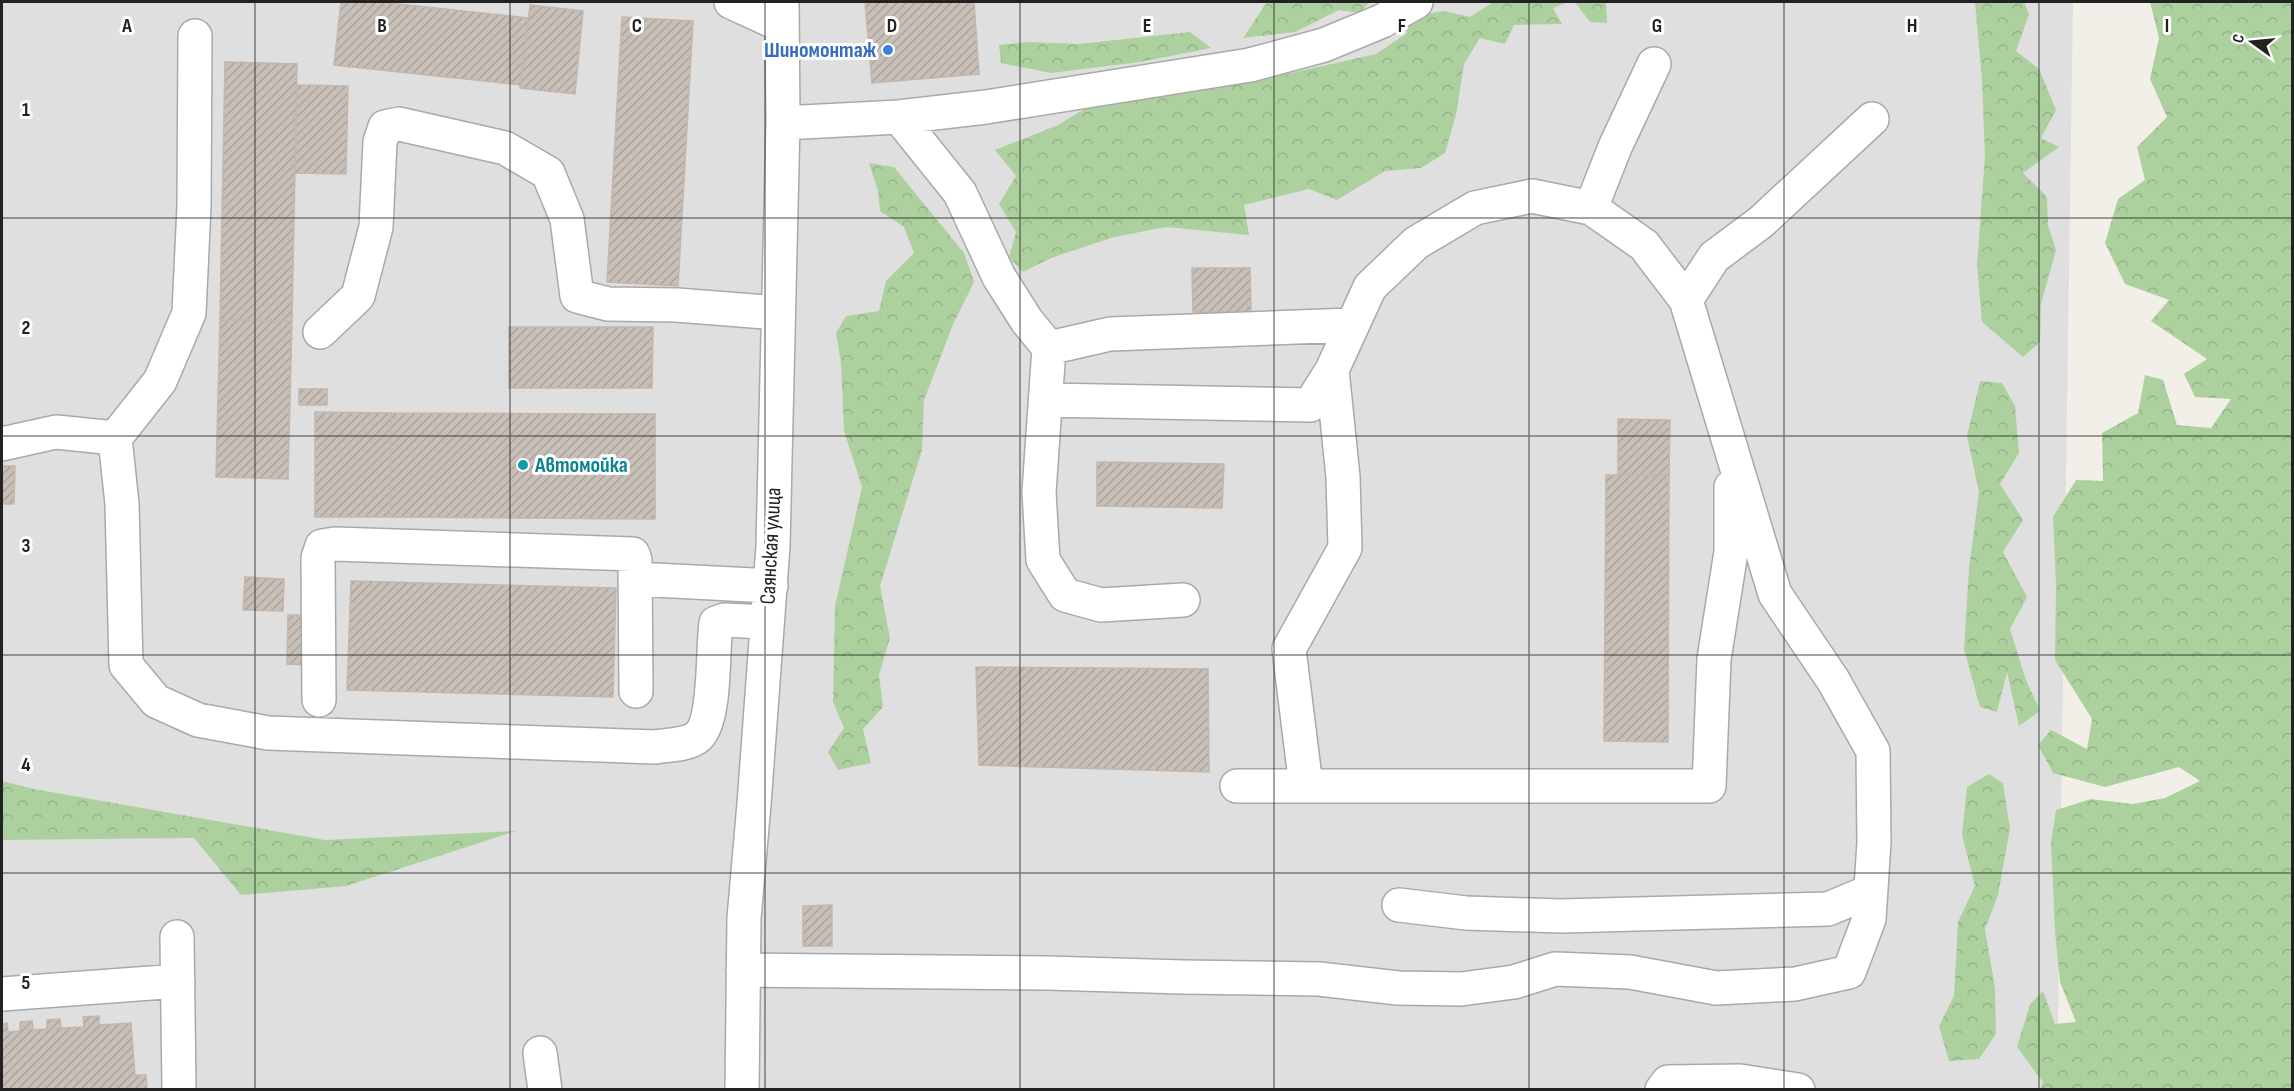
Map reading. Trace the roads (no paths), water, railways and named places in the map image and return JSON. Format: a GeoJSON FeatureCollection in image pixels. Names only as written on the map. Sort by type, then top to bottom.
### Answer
{"type":"FeatureCollection","features":[{"type":"Feature","properties":{"kind":"street"},"geometry":{"type":"LineString","coordinates":[[731,2],[782,13]]}},
{"type":"Feature","properties":{"kind":"street"},"geometry":{"type":"LineString","coordinates":[[783,123],[900,117],[986,107],[1250,65],[1324,45],[1382,21],[1416,2]]}},
{"type":"Feature","properties":{"kind":"street","name":"Саянская улица"},"geometry":{"type":"LineString","coordinates":[[742,1089],[747,871],[771,586],[783,123],[782,13]]}},
{"type":"Feature","properties":{"kind":"street"},"geometry":{"type":"LineString","coordinates":[[195,36],[194,206],[189,313],[160,381],[115,438],[122,504],[126,665],[156,701],[198,720],[268,733],[655,747],[694,740],[702,733],[713,685],[716,623],[724,620],[767,622]]}},
{"type":"Feature","properties":{"kind":"street"},"geometry":{"type":"LineString","coordinates":[[1591,208],[1615,147],[1654,64]]}},
{"type":"Feature","properties":{"kind":"street"},"geometry":{"type":"LineString","coordinates":[[900,117],[960,193],[999,277],[1027,321],[1049,348],[1039,492],[1043,560],[1065,595],[1101,605],[1183,600]]}},
{"type":"Feature","properties":{"kind":"street"},"geometry":{"type":"LineString","coordinates":[[1686,300],[1714,257],[1761,222],[1872,119]]}},
{"type":"Feature","properties":{"kind":"street"},"geometry":{"type":"LineString","coordinates":[[320,332],[358,296],[376,227],[380,142],[385,127],[399,124],[505,148],[548,173],[567,219],[577,296],[608,304],[677,305],[778,313]]}},
{"type":"Feature","properties":{"kind":"street"},"geometry":{"type":"LineString","coordinates":[[743,970],[1319,979],[1398,988],[1461,989],[1514,982],[1555,969],[1630,972],[1716,988],[1795,984],[1849,972],[1869,919],[1874,842],[1873,751],[1833,680],[1775,594],[1686,300],[1644,245],[1591,208],[1532,196],[1475,208],[1416,243],[1370,287],[1332,370],[1310,405],[1047,400]]}},
{"type":"Feature","properties":{"kind":"street"},"geometry":{"type":"LineString","coordinates":[[1049,348],[1110,334],[1351,325]]}},
{"type":"Feature","properties":{"kind":"street"},"geometry":{"type":"LineString","coordinates":[[1306,786],[1289,649],[1345,548],[1343,477],[1332,370]]}},
{"type":"Feature","properties":{"kind":"street"},"geometry":{"type":"LineString","coordinates":[[2,444],[56,432],[115,438]]}},
{"type":"Feature","properties":{"kind":"street"},"geometry":{"type":"LineString","coordinates":[[1237,786],[1709,786],[1714,658],[1731,552],[1731,454]]}},
{"type":"Feature","properties":{"kind":"street"},"geometry":{"type":"LineString","coordinates":[[319,700],[318,558],[322,546],[335,544],[633,554],[636,691]]}},
{"type":"Feature","properties":{"kind":"street"},"geometry":{"type":"LineString","coordinates":[[635,579],[771,586]]}},
{"type":"Feature","properties":{"kind":"street"},"geometry":{"type":"LineString","coordinates":[[1399,905],[1466,912],[1561,916],[1828,909],[1871,891]]}},
{"type":"Feature","properties":{"kind":"street"},"geometry":{"type":"LineString","coordinates":[[177,937],[179,1089]]}},
{"type":"Feature","properties":{"kind":"street"},"geometry":{"type":"LineString","coordinates":[[2,994],[178,981]]}},
{"type":"Feature","properties":{"kind":"street"},"geometry":{"type":"LineString","coordinates":[[540,1053],[545,1089]]}},
{"type":"Feature","properties":{"kind":"street"},"geometry":{"type":"LineString","coordinates":[[1662,1089],[1668,1082],[1728,1081],[1798,1089]]}},
{"type":"Feature","properties":{"kind":"place","name":"Шиномонтаж"},"geometry":{"type":"Point","coordinates":[888,50]}},
{"type":"Feature","properties":{"kind":"place","name":"Автомойка"},"geometry":{"type":"Point","coordinates":[523,465]}}]}
